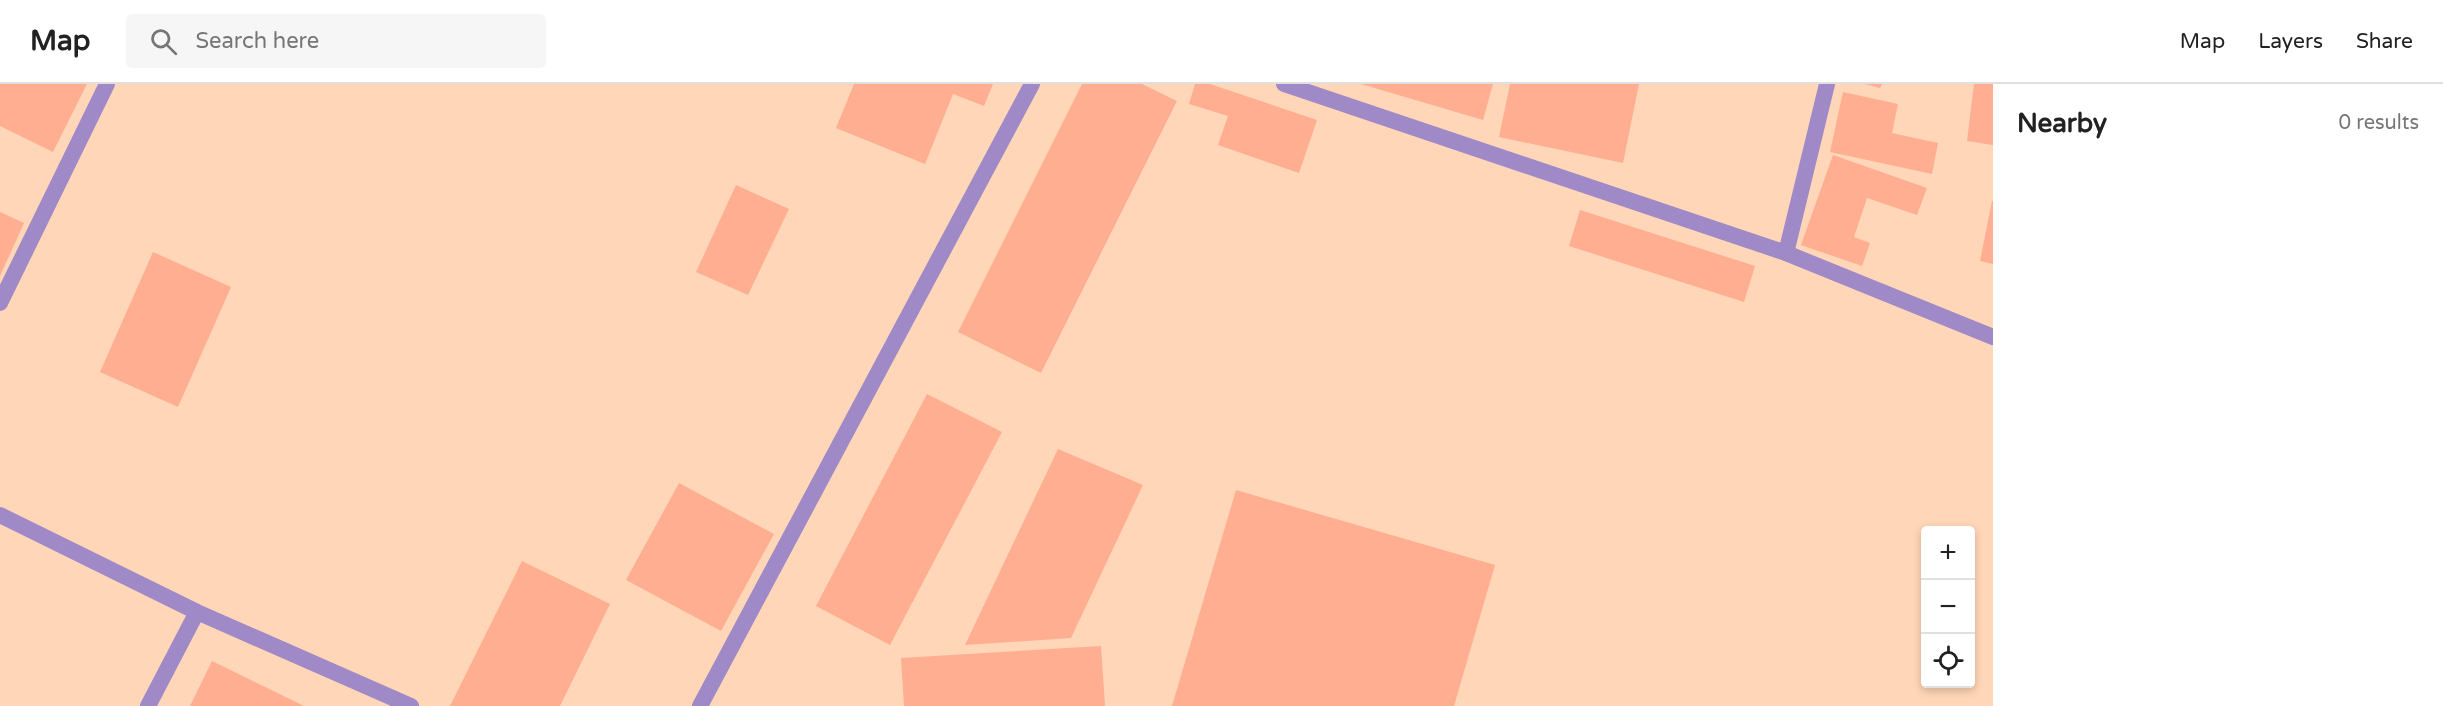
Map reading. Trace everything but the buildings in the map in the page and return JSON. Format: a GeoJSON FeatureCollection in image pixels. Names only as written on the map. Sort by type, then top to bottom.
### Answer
{"type":"FeatureCollection","features":[{"type":"Feature","properties":{"kind":"street"},"geometry":{"type":"LineString","coordinates":[[0,303],[107,84]]}},
{"type":"Feature","properties":{"kind":"street"},"geometry":{"type":"LineString","coordinates":[[700,706],[1032,84]]}},
{"type":"Feature","properties":{"kind":"street"},"geometry":{"type":"LineString","coordinates":[[1284,84],[1786,253],[1993,337]]}},
{"type":"Feature","properties":{"kind":"street"},"geometry":{"type":"LineString","coordinates":[[1786,253],[1827,84]]}},
{"type":"Feature","properties":{"kind":"street"},"geometry":{"type":"LineString","coordinates":[[0,514],[197,612],[411,706]]}},
{"type":"Feature","properties":{"kind":"street"},"geometry":{"type":"LineString","coordinates":[[148,706],[197,612]]}}]}
